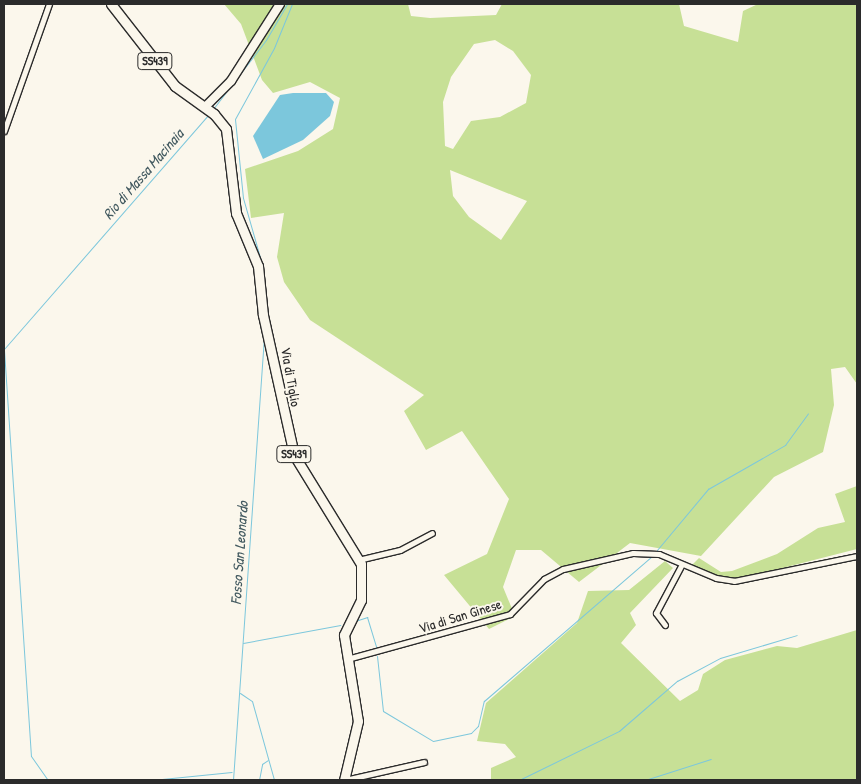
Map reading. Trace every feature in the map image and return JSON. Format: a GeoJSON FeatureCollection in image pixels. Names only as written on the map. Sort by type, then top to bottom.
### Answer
{"type":"FeatureCollection","features":[{"type":"Feature","properties":{"kind":"main road","name":"Via di Tiglio"},"geometry":{"type":"LineString","coordinates":[[111,4],[175,86],[209,110],[229,140],[236,213],[258,266],[263,315],[294,455],[358,560],[364,589],[344,635],[358,721],[345,780]]}},
{"type":"Feature","properties":{"kind":"street"},"geometry":{"type":"LineString","coordinates":[[4,131],[49,4]]}},
{"type":"Feature","properties":{"kind":"street"},"geometry":{"type":"LineString","coordinates":[[209,110],[246,59],[280,4]]}},
{"type":"Feature","properties":{"kind":"street"},"geometry":{"type":"LineString","coordinates":[[358,560],[400,550],[432,533]]}},
{"type":"Feature","properties":{"kind":"street","name":"Via di San Ginese"},"geometry":{"type":"LineString","coordinates":[[347,659],[510,614],[544,579],[578,565],[644,552],[682,564],[716,578],[741,580],[857,556]]}},
{"type":"Feature","properties":{"kind":"street"},"geometry":{"type":"LineString","coordinates":[[664,625],[656,613],[682,564]]}},
{"type":"Feature","properties":{"kind":"street"},"geometry":{"type":"LineString","coordinates":[[345,780],[424,762]]}},
{"type":"Feature","properties":{"kind":"green space"},"geometry":{"type":"Polygon","coordinates":[[[224,4],[408,4],[411,16],[430,18],[496,15],[502,4],[679,4],[684,26],[738,42],[743,11],[758,4],[857,4],[857,384],[845,367],[831,369],[834,405],[823,452],[774,477],[701,556],[630,543],[579,582],[541,550],[516,550],[503,587],[515,616],[489,629],[444,575],[487,554],[509,499],[462,431],[426,450],[404,411],[424,395],[310,320],[284,282],[277,257],[284,213],[251,218],[245,169],[298,151],[333,129],[340,98],[310,82],[273,93],[262,80],[241,24],[224,4]],[[495,40],[474,44],[451,77],[443,102],[445,146],[453,149],[471,121],[500,117],[526,103],[531,75],[513,51],[495,40]],[[450,170],[453,196],[469,217],[501,240],[527,201],[450,170]]]}},
{"type":"Feature","properties":{"kind":"green space"},"geometry":{"type":"Polygon","coordinates":[[[857,486],[857,549],[740,579],[723,578],[691,566],[699,558],[721,572],[732,571],[777,554],[818,528],[845,522],[835,494],[857,486]]]}},
{"type":"Feature","properties":{"kind":"green space"},"geometry":{"type":"Polygon","coordinates":[[[665,561],[673,568],[630,613],[636,625],[621,643],[680,701],[698,690],[703,674],[725,660],[777,646],[797,648],[857,630],[857,780],[491,780],[491,768],[516,757],[505,744],[477,741],[486,703],[577,623],[588,591],[629,590],[665,561]]]}},
{"type":"Feature","properties":{"kind":"water"},"geometry":{"type":"Polygon","coordinates":[[[326,93],[334,102],[330,116],[303,140],[263,159],[253,136],[280,95],[326,93]]]}},
{"type":"Feature","properties":{"kind":"waterway","name":"Rio di Massa Macinaia"},"geometry":{"type":"LineString","coordinates":[[213,109],[266,40],[287,4]]}},
{"type":"Feature","properties":{"kind":"waterway","name":"Fosso San Leonardo"},"geometry":{"type":"LineString","coordinates":[[261,261],[243,198],[235,119],[274,48],[292,4]]}},
{"type":"Feature","properties":{"kind":"waterway","name":"Rio di Massa Macinaia"},"geometry":{"type":"LineString","coordinates":[[4,349],[209,114]]}},
{"type":"Feature","properties":{"kind":"waterway","name":"Fosso San Leonardo"},"geometry":{"type":"LineString","coordinates":[[262,265],[266,305]]}},
{"type":"Feature","properties":{"kind":"waterway","name":"Fosso San Leonardo"},"geometry":{"type":"LineString","coordinates":[[233,780],[264,337]]}},
{"type":"Feature","properties":{"kind":"waterway"},"geometry":{"type":"LineString","coordinates":[[4,350],[31,756],[48,780]]}},
{"type":"Feature","properties":{"kind":"waterway"},"geometry":{"type":"LineString","coordinates":[[657,550],[708,489],[785,445],[808,413]]}},
{"type":"Feature","properties":{"kind":"waterway"},"geometry":{"type":"LineString","coordinates":[[377,656],[383,711],[433,741],[471,733],[478,726],[484,701],[651,557]]}},
{"type":"Feature","properties":{"kind":"waterway"},"geometry":{"type":"LineString","coordinates":[[355,621],[367,617],[376,647]]}},
{"type":"Feature","properties":{"kind":"waterway"},"geometry":{"type":"LineString","coordinates":[[243,643],[340,625]]}},
{"type":"Feature","properties":{"kind":"waterway"},"geometry":{"type":"LineString","coordinates":[[519,780],[619,731],[677,681],[720,658],[797,635]]}},
{"type":"Feature","properties":{"kind":"waterway"},"geometry":{"type":"LineString","coordinates":[[240,693],[252,701],[274,780]]}},
{"type":"Feature","properties":{"kind":"waterway"},"geometry":{"type":"LineString","coordinates":[[645,780],[711,759]]}},
{"type":"Feature","properties":{"kind":"waterway"},"geometry":{"type":"LineString","coordinates":[[259,780],[262,764],[268,760]]}},
{"type":"Feature","properties":{"kind":"waterway"},"geometry":{"type":"LineString","coordinates":[[152,780],[232,772]]}}]}
